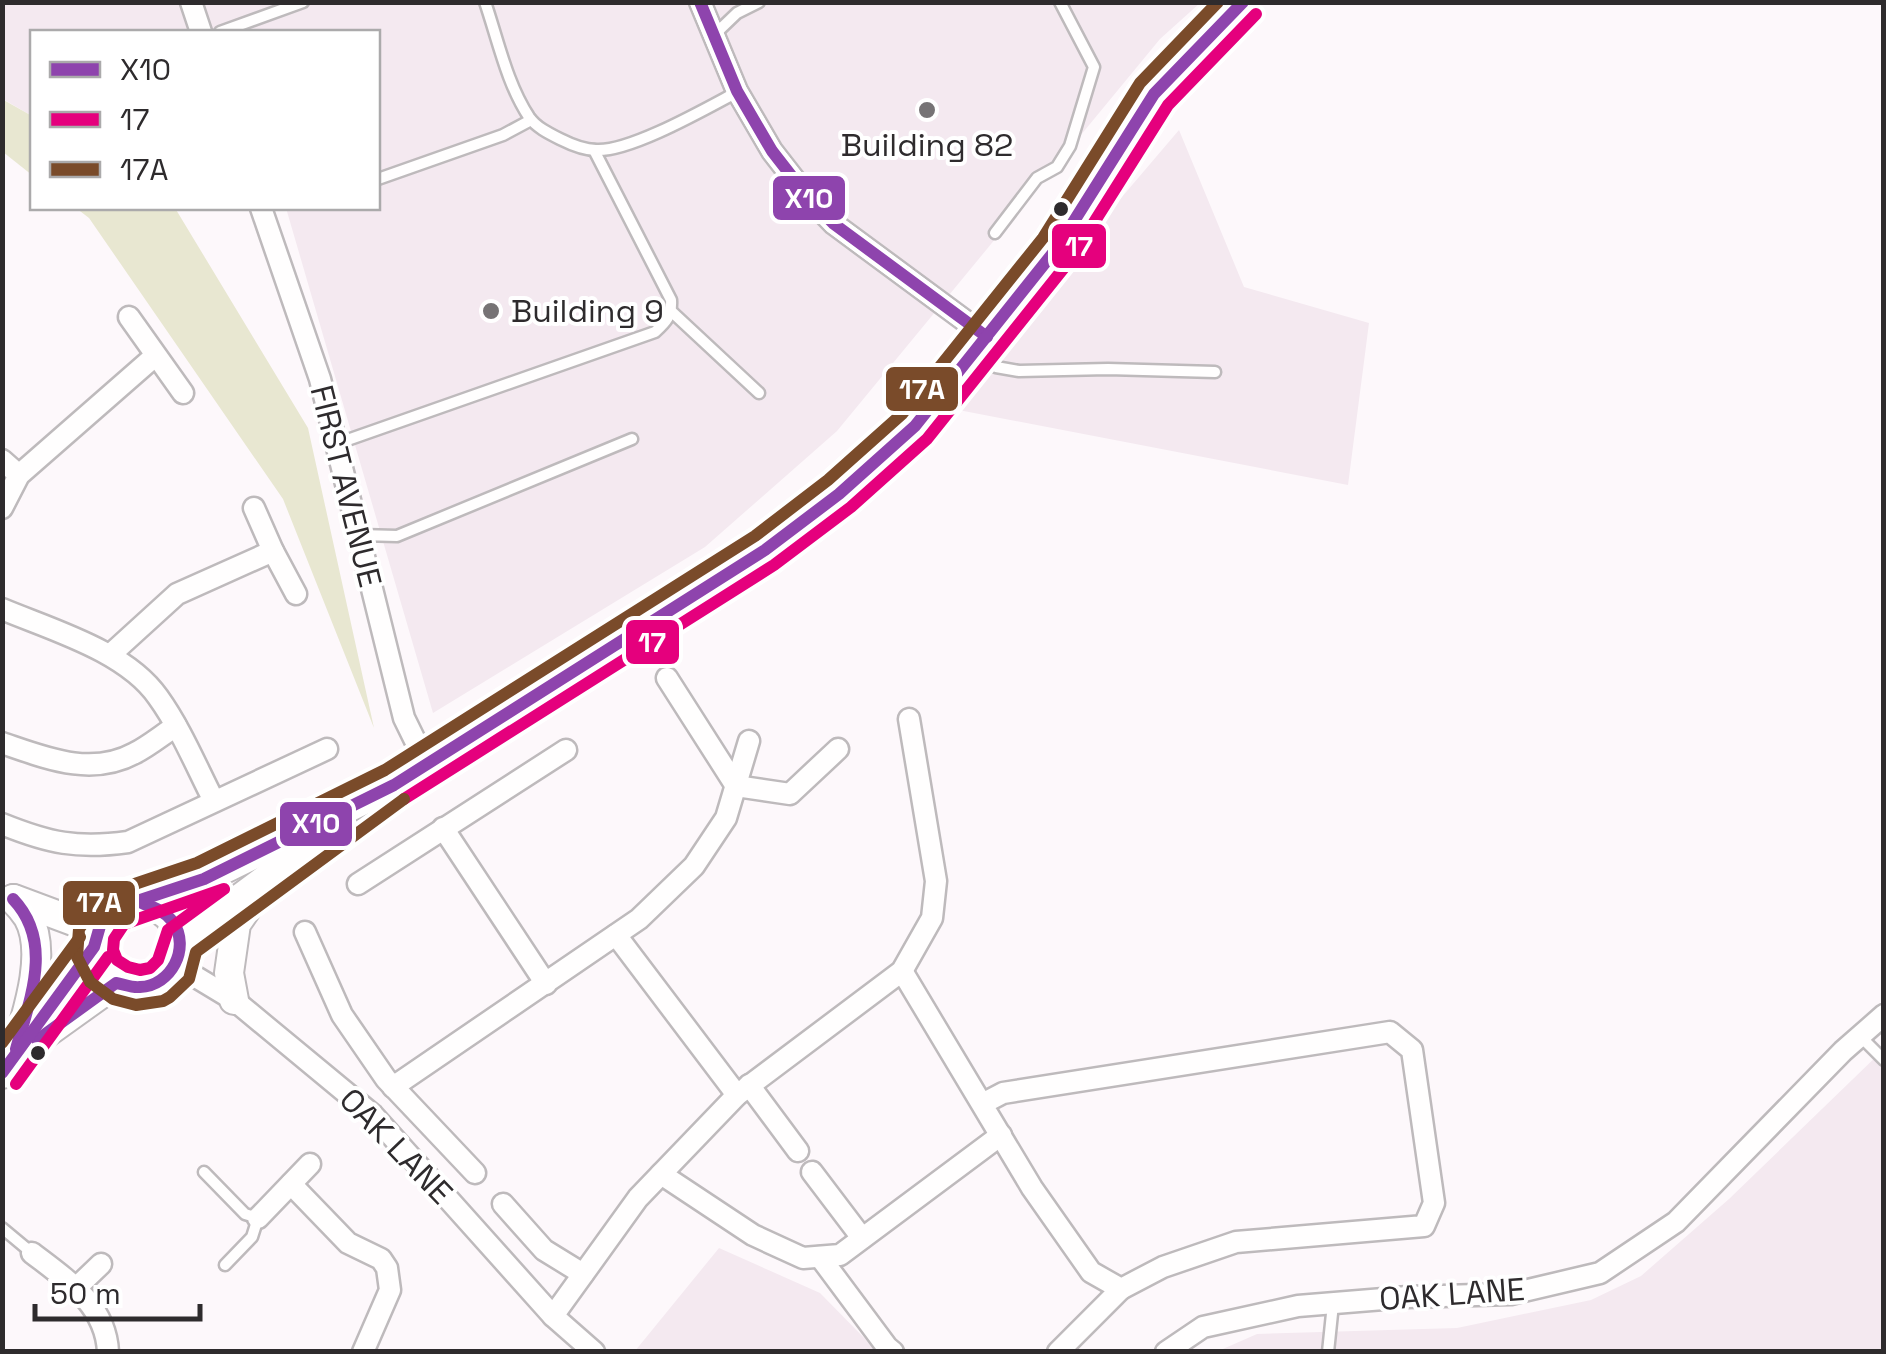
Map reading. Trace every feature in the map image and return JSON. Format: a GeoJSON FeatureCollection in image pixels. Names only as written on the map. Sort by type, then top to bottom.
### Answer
{"type":"FeatureCollection","features":[{"type":"Feature","properties":{"kind":"main road"},"geometry":{"type":"LineString","coordinates":[[8,1066],[96,938],[104,918],[114,909],[204,879],[394,785],[765,550],[839,494],[916,426],[1057,248],[1154,94],[1243,2]]}},
{"type":"Feature","properties":{"kind":"main road"},"geometry":{"type":"LineString","coordinates":[[96,938],[97,961],[104,974],[129,988],[156,984],[168,976],[179,953],[268,877],[394,785]]}},
{"type":"Feature","properties":{"kind":"main road"},"geometry":{"type":"LineString","coordinates":[[234,1000],[229,972],[236,924],[268,877]]}},
{"type":"Feature","properties":{"kind":"main road"},"geometry":{"type":"LineString","coordinates":[[8,896],[96,938]]}},
{"type":"Feature","properties":{"kind":"main road"},"geometry":{"type":"LineString","coordinates":[[8,896],[30,919],[36,948],[33,990],[8,1066]]}},
{"type":"Feature","properties":{"kind":"main road"},"geometry":{"type":"LineString","coordinates":[[139,902],[163,910],[172,918],[178,930],[179,953]]}},
{"type":"Feature","properties":{"kind":"main road"},"geometry":{"type":"LineString","coordinates":[[8,1066],[116,983]]}},
{"type":"Feature","properties":{"kind":"street"},"geometry":{"type":"LineString","coordinates":[[191,2],[200,30]]}},
{"type":"Feature","properties":{"kind":"street"},"geometry":{"type":"LineString","coordinates":[[700,2],[738,92],[772,151],[807,196],[834,224],[981,344]]}},
{"type":"Feature","properties":{"kind":"street","name":"FIRST AVENUE"},"geometry":{"type":"LineString","coordinates":[[262,210],[320,379],[404,718],[427,765]]}},
{"type":"Feature","properties":{"kind":"street"},"geometry":{"type":"LineString","coordinates":[[129,317],[183,394]]}},
{"type":"Feature","properties":{"kind":"street"},"geometry":{"type":"LineString","coordinates":[[2,508],[10,468],[155,356]]}},
{"type":"Feature","properties":{"kind":"street"},"geometry":{"type":"LineString","coordinates":[[254,508],[296,594]]}},
{"type":"Feature","properties":{"kind":"street"},"geometry":{"type":"LineString","coordinates":[[110,655],[177,594],[273,551]]}},
{"type":"Feature","properties":{"kind":"street"},"geometry":{"type":"LineString","coordinates":[[2,609],[110,655],[145,681],[176,726],[214,801]]}},
{"type":"Feature","properties":{"kind":"street"},"geometry":{"type":"LineString","coordinates":[[668,678],[736,786],[790,794],[838,749]]}},
{"type":"Feature","properties":{"kind":"street"},"geometry":{"type":"LineString","coordinates":[[553,1316],[638,1198],[744,1090],[902,971],[932,918],[936,881],[909,720]]}},
{"type":"Feature","properties":{"kind":"street"},"geometry":{"type":"LineString","coordinates":[[2,743],[62,764],[90,765],[135,754],[176,726]]}},
{"type":"Feature","properties":{"kind":"street"},"geometry":{"type":"LineString","coordinates":[[394,1087],[639,919],[694,866],[726,818],[749,741]]}},
{"type":"Feature","properties":{"kind":"street"},"geometry":{"type":"LineString","coordinates":[[2,824],[67,845],[128,842],[327,749]]}},
{"type":"Feature","properties":{"kind":"street"},"geometry":{"type":"LineString","coordinates":[[358,884],[566,750]]}},
{"type":"Feature","properties":{"kind":"street"},"geometry":{"type":"LineString","coordinates":[[443,828],[546,984]]}},
{"type":"Feature","properties":{"kind":"street"},"geometry":{"type":"LineString","coordinates":[[305,932],[342,1015],[394,1087],[475,1173]]}},
{"type":"Feature","properties":{"kind":"street"},"geometry":{"type":"LineString","coordinates":[[616,935],[798,1151]]}},
{"type":"Feature","properties":{"kind":"street","name":"OAK LANE"},"geometry":{"type":"LineString","coordinates":[[179,953],[373,1115],[553,1316],[594,1352]]}},
{"type":"Feature","properties":{"kind":"street"},"geometry":{"type":"LineString","coordinates":[[902,971],[1032,1188],[1091,1272],[1122,1289]]}},
{"type":"Feature","properties":{"kind":"street","name":"OAK LANE"},"geometry":{"type":"LineString","coordinates":[[1172,1350],[1203,1327],[1298,1306],[1511,1294],[1600,1273],[1676,1222],[1884,1014]]}},
{"type":"Feature","properties":{"kind":"street"},"geometry":{"type":"LineString","coordinates":[[982,1104],[1004,1094],[1390,1032],[1412,1050],[1434,1203],[1424,1226],[1236,1242],[1163,1267],[1122,1289],[1058,1352]]}},
{"type":"Feature","properties":{"kind":"street"},"geometry":{"type":"LineString","coordinates":[[661,1174],[753,1235],[803,1258],[840,1255],[1001,1135]]}},
{"type":"Feature","properties":{"kind":"street"},"geometry":{"type":"LineString","coordinates":[[258,1218],[310,1164]]}},
{"type":"Feature","properties":{"kind":"street"},"geometry":{"type":"LineString","coordinates":[[812,1172],[862,1238]]}},
{"type":"Feature","properties":{"kind":"street"},"geometry":{"type":"LineString","coordinates":[[291,1184],[348,1244],[381,1259],[387,1268],[390,1290],[362,1352]]}},
{"type":"Feature","properties":{"kind":"street"},"geometry":{"type":"LineString","coordinates":[[503,1204],[544,1250],[583,1274]]}},
{"type":"Feature","properties":{"kind":"street"},"geometry":{"type":"LineString","coordinates":[[32,1254],[77,1287],[94,1309],[108,1338],[108,1352]]}},
{"type":"Feature","properties":{"kind":"street"},"geometry":{"type":"LineString","coordinates":[[820,1257],[892,1352]]}},
{"type":"Feature","properties":{"kind":"street"},"geometry":{"type":"LineString","coordinates":[[77,1287],[100,1264]]}},
{"type":"Feature","properties":{"kind":"lane"},"geometry":{"type":"LineString","coordinates":[[226,30],[303,2]]}},
{"type":"Feature","properties":{"kind":"lane"},"geometry":{"type":"LineString","coordinates":[[485,2],[515,90],[531,120],[566,142],[594,150],[618,148],[738,92]]}},
{"type":"Feature","properties":{"kind":"lane"},"geometry":{"type":"LineString","coordinates":[[713,36],[738,13],[760,2]]}},
{"type":"Feature","properties":{"kind":"lane"},"geometry":{"type":"LineString","coordinates":[[995,233],[1038,178],[1056,168],[1070,146],[1094,68],[1060,2]]}},
{"type":"Feature","properties":{"kind":"lane"},"geometry":{"type":"LineString","coordinates":[[380,178],[503,135],[531,120]]}},
{"type":"Feature","properties":{"kind":"lane"},"geometry":{"type":"LineString","coordinates":[[594,150],[670,300],[672,312],[759,393]]}},
{"type":"Feature","properties":{"kind":"lane"},"geometry":{"type":"LineString","coordinates":[[336,444],[654,332],[672,312]]}},
{"type":"Feature","properties":{"kind":"lane"},"geometry":{"type":"LineString","coordinates":[[981,344],[996,367],[1019,371],[1215,372]]}},
{"type":"Feature","properties":{"kind":"lane"},"geometry":{"type":"LineString","coordinates":[[358,535],[397,536],[632,439]]}},
{"type":"Feature","properties":{"kind":"lane"},"geometry":{"type":"LineString","coordinates":[[1860,1036],[1884,1060]]}},
{"type":"Feature","properties":{"kind":"lane"},"geometry":{"type":"LineString","coordinates":[[204,1172],[245,1214],[258,1218],[252,1237],[225,1265]]}},
{"type":"Feature","properties":{"kind":"lane"},"geometry":{"type":"LineString","coordinates":[[2,1228],[32,1254]]}},
{"type":"Feature","properties":{"kind":"lane"},"geometry":{"type":"LineString","coordinates":[[1328,1352],[1333,1303]]}},
{"type":"Feature","properties":{"kind":"shaded area"},"geometry":{"type":"Polygon","coordinates":[[[3,3],[1200,3],[1160,39],[837,431],[705,547],[433,713],[287,210],[380,210],[380,30],[30,30],[30,115],[3,99],[3,3]]]}},
{"type":"Feature","properties":{"kind":"shaded area"},"geometry":{"type":"Polygon","coordinates":[[[1179,130],[1244,287],[1369,323],[1348,485],[943,407],[1179,130]]]}},
{"type":"Feature","properties":{"kind":"shaded area"},"geometry":{"type":"Polygon","coordinates":[[[1883,1050],[1883,1351],[1216,1352],[1257,1334],[1457,1328],[1591,1300],[1641,1276],[1729,1199],[1883,1050]]]}},
{"type":"Feature","properties":{"kind":"shaded area"},"geometry":{"type":"Polygon","coordinates":[[[719,1248],[820,1293],[877,1351],[635,1351],[719,1248]]]}},
{"type":"Feature","properties":{"kind":"green space"},"geometry":{"type":"Polygon","coordinates":[[[2,99],[30,115],[30,173],[3,152],[2,99]]]}},
{"type":"Feature","properties":{"kind":"green space"},"geometry":{"type":"Polygon","coordinates":[[[79,210],[176,210],[308,428],[374,728],[283,499],[89,218],[79,210]]]}},
{"type":"Feature","properties":{"kind":"transit line","name":"X10"},"geometry":{"type":"LineString","coordinates":[[700,2],[737,91],[772,151],[807,196],[834,224],[987,337]]}},
{"type":"Feature","properties":{"kind":"transit line","name":"17A"},"geometry":{"type":"LineString","coordinates":[[404,799],[196,952],[189,979],[170,997],[136,1005],[113,999],[90,982],[77,957],[79,929],[105,894],[197,863],[385,770],[755,536],[828,480],[902,414],[1043,238],[1140,83],[1218,2]]}},
{"type":"Feature","properties":{"kind":"transit line","name":"X10"},"geometry":{"type":"LineString","coordinates":[[2,1073],[94,947],[100,926],[113,909],[204,879],[394,785],[765,550],[839,494],[915,426],[1057,248],[1154,94],[1243,2]]}},
{"type":"Feature","properties":{"kind":"transit line","name":"17"},"geometry":{"type":"LineString","coordinates":[[404,799],[774,565],[851,507],[927,439],[1071,259],[1168,105],[1256,14]]}},
{"type":"Feature","properties":{"kind":"transit line","name":"17"},"geometry":{"type":"LineString","coordinates":[[224,889],[168,930],[158,960],[150,968],[140,970],[117,960],[114,939],[124,924],[224,889]]}},
{"type":"Feature","properties":{"kind":"transit line","name":"X10"},"geometry":{"type":"LineString","coordinates":[[13,899],[33,934],[36,952],[32,991],[16,1049]]}},
{"type":"Feature","properties":{"kind":"transit line","name":"X10"},"geometry":{"type":"LineString","coordinates":[[37,1040],[116,983],[151,985],[169,973],[179,954],[178,932],[166,915],[139,902]]}},
{"type":"Feature","properties":{"kind":"transit line","name":"17A"},"geometry":{"type":"LineString","coordinates":[[2,1043],[80,937]]}},
{"type":"Feature","properties":{"kind":"transit line","name":"17"},"geometry":{"type":"LineString","coordinates":[[16,1084],[108,957]]}},
{"type":"Feature","properties":{"kind":"place","name":"Building 82"},"geometry":{"type":"Point","coordinates":[927,110]}},
{"type":"Feature","properties":{"kind":"place","name":"Building 9"},"geometry":{"type":"Point","coordinates":[491,311]}}]}
